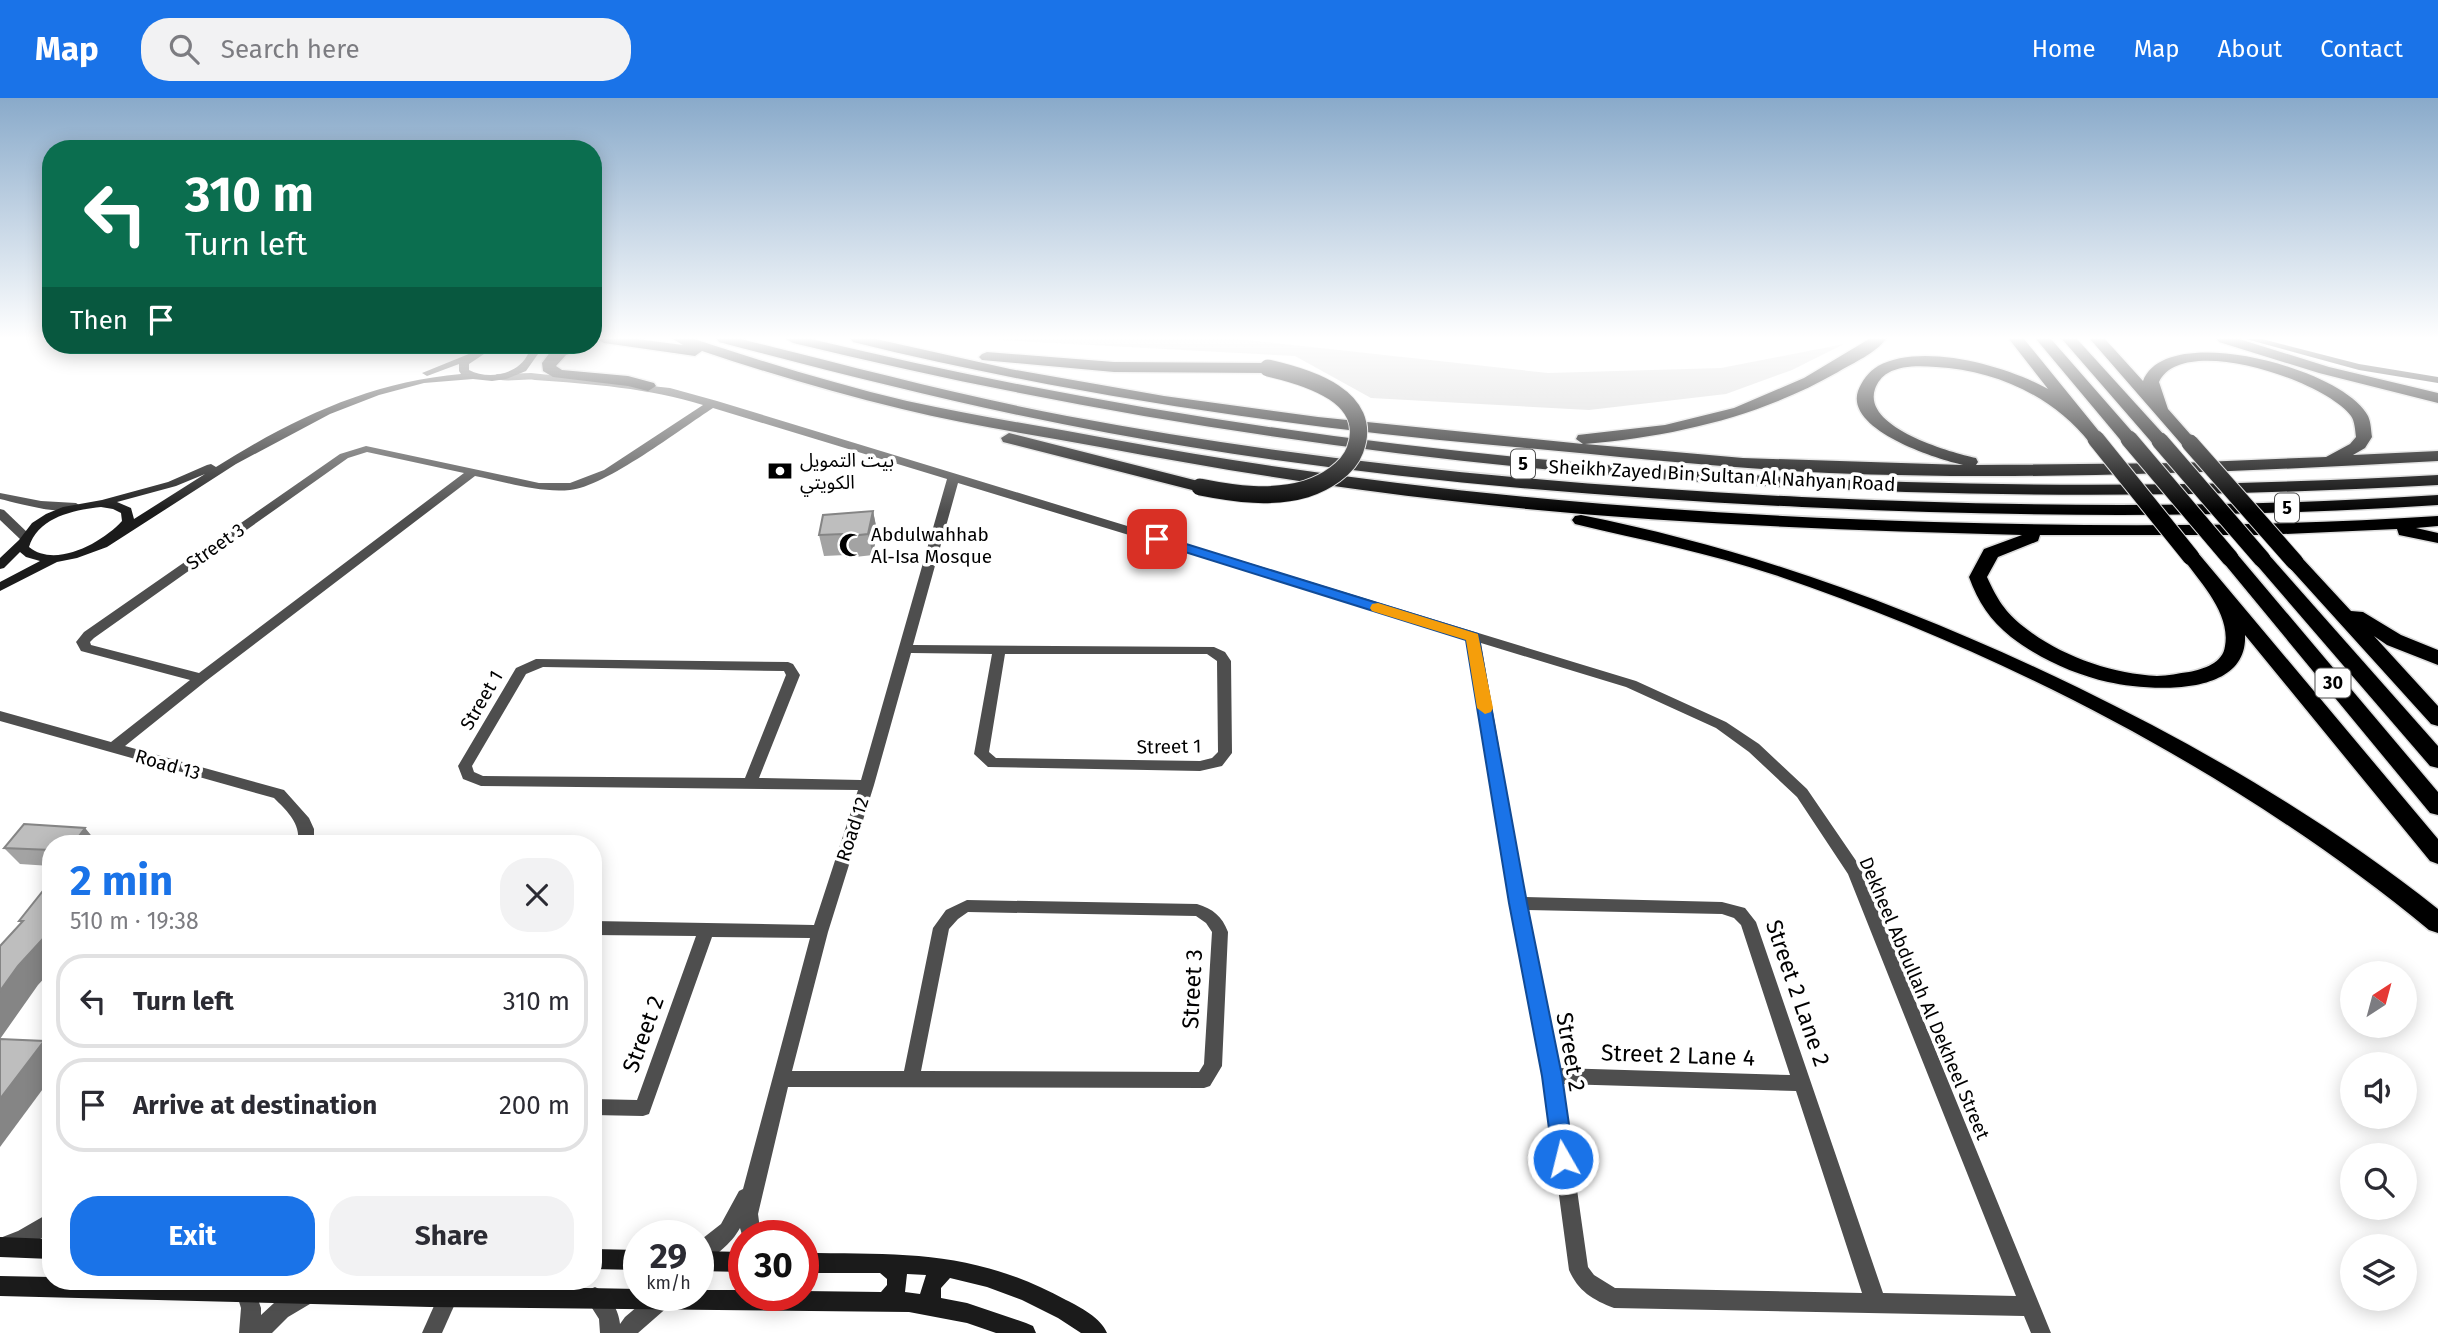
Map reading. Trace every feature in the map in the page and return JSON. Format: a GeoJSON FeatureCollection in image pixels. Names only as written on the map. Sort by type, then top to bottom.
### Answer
{"type":"FeatureCollection","features":[{"type":"Feature","properties":{"kind":"highway"},"geometry":{"type":"LineString","coordinates":[[879,397],[934,412],[1003,437],[1199,487],[1262,495],[1305,489],[1337,472],[1356,449],[1360,424],[1346,401],[1340,397]]}},
{"type":"Feature","properties":{"kind":"highway","name":"Sheikh Zayed Bin Sultan Al Nahyan Road"},"geometry":{"type":"LineString","coordinates":[[956,397],[1044,416],[1252,452],[1398,471],[1607,492],[1967,509],[2148,511],[2320,507],[2438,500]]}},
{"type":"Feature","properties":{"kind":"highway","name":"Sheikh Zayed Bin Sultan Al Nahyan Road"},"geometry":{"type":"LineString","coordinates":[[1051,397],[1175,420],[1464,458],[1654,475],[1840,487],[2095,493],[2287,488],[2438,480]]}},
{"type":"Feature","properties":{"kind":"highway"},"geometry":{"type":"LineString","coordinates":[[1133,397],[1301,421],[1744,463],[1888,469],[2169,470],[2438,456]]}},
{"type":"Feature","properties":{"kind":"highway"},"geometry":{"type":"LineString","coordinates":[[1503,440],[1627,436],[1691,426],[1744,411],[1778,397]]}},
{"type":"Feature","properties":{"kind":"highway"},"geometry":{"type":"LineString","coordinates":[[1866,397],[1874,416],[1889,430],[1912,443],[1959,460],[2031,471]]}},
{"type":"Feature","properties":{"kind":"highway"},"geometry":{"type":"LineString","coordinates":[[2047,397],[2081,420]]}},
{"type":"Feature","properties":{"kind":"highway"},"geometry":{"type":"LineString","coordinates":[[2062,397],[2438,855]]}},
{"type":"Feature","properties":{"kind":"highway","name":"30"},"geometry":{"type":"LineString","coordinates":[[2093,397],[2438,807]]}},
{"type":"Feature","properties":{"kind":"highway","name":"30"},"geometry":{"type":"LineString","coordinates":[[2120,397],[2322,624],[2438,760]]}},
{"type":"Feature","properties":{"kind":"highway"},"geometry":{"type":"LineString","coordinates":[[2148,397],[2438,719]]}},
{"type":"Feature","properties":{"kind":"highway"},"geometry":{"type":"LineString","coordinates":[[2156,397],[2162,413]]}},
{"type":"Feature","properties":{"kind":"highway"},"geometry":{"type":"LineString","coordinates":[[2322,462],[2360,443],[2365,433],[2360,417],[2338,397]]}},
{"type":"Feature","properties":{"kind":"highway"},"geometry":{"type":"LineString","coordinates":[[934,412],[1199,461],[1448,496],[1639,531],[1690,543],[1806,579],[2003,660],[2130,722],[2257,794],[2363,863],[2438,923]]}},
{"type":"Feature","properties":{"kind":"highway"},"geometry":{"type":"LineString","coordinates":[[1149,451],[1305,467],[1398,471]]}},
{"type":"Feature","properties":{"kind":"highway"},"geometry":{"type":"LineString","coordinates":[[1654,475],[1888,469]]}},
{"type":"Feature","properties":{"kind":"highway"},"geometry":{"type":"LineString","coordinates":[[1448,496],[1681,516],[1820,524],[2074,531],[2344,526],[2438,521]]}},
{"type":"Feature","properties":{"kind":"highway"},"geometry":{"type":"LineString","coordinates":[[2344,526],[2438,538]]}},
{"type":"Feature","properties":{"kind":"highway"},"geometry":{"type":"LineString","coordinates":[[2074,531],[2029,537],[2002,546],[1986,558],[1979,579],[1986,601],[2009,627],[2039,648],[2082,668],[2125,680],[2161,683],[2195,679],[2218,671],[2232,656],[2236,637],[2230,615],[2210,580]]}},
{"type":"Feature","properties":{"kind":"highway"},"geometry":{"type":"LineString","coordinates":[[2320,591],[2379,631],[2438,658]]}},
{"type":"Feature","properties":{"kind":"highway"},"geometry":{"type":"LineString","coordinates":[[2322,624],[2438,739]]}},
{"type":"Feature","properties":{"kind":"highway"},"geometry":{"type":"LineString","coordinates":[[2295,638],[2332,701],[2438,846]]}},
{"type":"Feature","properties":{"kind":"street"},"geometry":{"type":"LineString","coordinates":[[0,565],[45,520],[76,507],[190,477],[314,410],[347,397]]}},
{"type":"Feature","properties":{"kind":"street"},"geometry":{"type":"LineString","coordinates":[[0,587],[28,570],[94,548],[310,418],[367,397]]}},
{"type":"Feature","properties":{"kind":"street","name":"Dekheel Abdullah Al Dekheel Street"},"geometry":{"type":"LineString","coordinates":[[689,397],[954,475],[1631,684],[1721,724],[1754,748],[1802,793],[1855,872],[2041,1333]]}},
{"type":"Feature","properties":{"kind":"street","name":"Street 3"},"geometry":{"type":"LineString","coordinates":[[201,678],[86,648],[83,642],[111,619],[351,453],[366,449],[549,487],[583,484],[608,472],[713,403]]}},
{"type":"Feature","properties":{"kind":"street"},"geometry":{"type":"LineString","coordinates":[[113,748],[473,472]]}},
{"type":"Feature","properties":{"kind":"street","name":"Road 12"},"geometry":{"type":"LineString","coordinates":[[749,1220],[754,1184],[820,932],[867,785],[954,475]]}},
{"type":"Feature","properties":{"kind":"street"},"geometry":{"type":"LineString","coordinates":[[0,496],[41,505],[76,507]]}},
{"type":"Feature","properties":{"kind":"street"},"geometry":{"type":"LineString","coordinates":[[93,504],[111,504],[127,511],[128,520],[115,536]]}},
{"type":"Feature","properties":{"kind":"street"},"geometry":{"type":"LineString","coordinates":[[0,513],[14,523],[24,540],[25,551],[35,556],[69,556]]}},
{"type":"Feature","properties":{"kind":"street","name":"Street 2"},"geometry":{"type":"LineString","coordinates":[[1473,637],[1518,903],[1552,1076],[1579,1270],[1587,1282],[1614,1298],[2030,1306]]}},
{"type":"Feature","properties":{"kind":"street","name":"Street 1"},"geometry":{"type":"LineString","coordinates":[[904,649],[999,649],[1209,650],[1217,653],[1224,661],[1225,753],[1217,762],[1200,766],[993,764],[981,754],[999,649]]}},
{"type":"Feature","properties":{"kind":"street","name":"Street 1"},"geometry":{"type":"LineString","coordinates":[[750,783],[793,675],[788,667],[541,662],[531,664],[521,671],[465,766],[468,775],[481,781],[867,785]]}},
{"type":"Feature","properties":{"kind":"street","name":"Road 13"},"geometry":{"type":"LineString","coordinates":[[0,716],[279,794],[301,815],[307,835]]}},
{"type":"Feature","properties":{"kind":"street","name":"Street 2 Lane 2"},"geometry":{"type":"LineString","coordinates":[[1518,903],[1722,908],[1739,912],[1748,922],[1877,1303]]}},
{"type":"Feature","properties":{"kind":"street","name":"Street 3"},"geometry":{"type":"LineString","coordinates":[[780,1079],[1205,1080],[1213,1066],[1220,932],[1218,924],[1210,915],[1197,910],[967,906],[958,909],[947,917],[941,928],[911,1079]]}},
{"type":"Feature","properties":{"kind":"street"},"geometry":{"type":"LineString","coordinates":[[602,928],[820,932]]}},
{"type":"Feature","properties":{"kind":"street","name":"Street 2"},"geometry":{"type":"LineString","coordinates":[[602,1107],[643,1108],[706,930]]}},
{"type":"Feature","properties":{"kind":"street","name":"Street 2 Lane 4"},"geometry":{"type":"LineString","coordinates":[[1552,1076],[1803,1083]]}},
{"type":"Feature","properties":{"kind":"street","name":"Road 12"},"geometry":{"type":"LineString","coordinates":[[714,1242],[728,1231],[754,1184]]}},
{"type":"Feature","properties":{"kind":"street"},"geometry":{"type":"LineString","coordinates":[[1,1247],[24,1238],[42,1227]]}},
{"type":"Feature","properties":{"kind":"street"},"geometry":{"type":"LineString","coordinates":[[1,1247],[42,1249]]}},
{"type":"Feature","properties":{"kind":"street"},"geometry":{"type":"LineString","coordinates":[[602,1259],[623,1260]]}},
{"type":"Feature","properties":{"kind":"street"},"geometry":{"type":"LineString","coordinates":[[819,1263],[949,1269],[1032,1294],[1058,1307],[1097,1333]]}},
{"type":"Feature","properties":{"kind":"street"},"geometry":{"type":"LineString","coordinates":[[885,1301],[892,1296],[898,1282],[897,1274],[887,1265]]}},
{"type":"Feature","properties":{"kind":"street"},"geometry":{"type":"LineString","coordinates":[[933,1306],[929,1292],[931,1284],[942,1272],[949,1269]]}},
{"type":"Feature","properties":{"kind":"street"},"geometry":{"type":"LineString","coordinates":[[0,1286],[42,1287]]}},
{"type":"Feature","properties":{"kind":"street"},"geometry":{"type":"LineString","coordinates":[[164,1290],[448,1297],[480,1290]]}},
{"type":"Feature","properties":{"kind":"street"},"geometry":{"type":"LineString","coordinates":[[499,1290],[623,1297]]}},
{"type":"Feature","properties":{"kind":"street"},"geometry":{"type":"LineString","coordinates":[[246,1292],[251,1308],[249,1333]]}},
{"type":"Feature","properties":{"kind":"street"},"geometry":{"type":"LineString","coordinates":[[257,1333],[281,1310],[308,1294]]}},
{"type":"Feature","properties":{"kind":"street"},"geometry":{"type":"LineString","coordinates":[[432,1333],[448,1297]]}},
{"type":"Feature","properties":{"kind":"street"},"geometry":{"type":"LineString","coordinates":[[595,1297],[609,1316],[610,1333]]}},
{"type":"Feature","properties":{"kind":"street"},"geometry":{"type":"LineString","coordinates":[[714,1299],[885,1301],[933,1306],[967,1313],[1026,1333]]}},
{"type":"Feature","properties":{"kind":"street"},"geometry":{"type":"LineString","coordinates":[[626,1333],[648,1311]]}},
{"type":"Feature","properties":{"kind":"shaded area"},"geometry":{"type":"Polygon","coordinates":[[[1369,397],[1703,397],[1589,410],[1369,397]]]}},
{"type":"Feature","properties":{"kind":"building"},"geometry":{"type":"Polygon","coordinates":[[[873,511],[868,534],[841,537],[842,534],[819,535],[823,515],[873,511]]]}},
{"type":"Feature","properties":{"kind":"building"},"geometry":{"type":"Polygon","coordinates":[[[24,824],[85,828],[80,835],[42,835],[42,850],[4,848],[24,824]]]}},
{"type":"Feature","properties":{"kind":"building"},"geometry":{"type":"Polygon","coordinates":[[[42,892],[42,940],[0,991],[0,946],[23,921],[19,921],[42,892]]]}},
{"type":"Feature","properties":{"kind":"building"},"geometry":{"type":"Polygon","coordinates":[[[0,1039],[42,1041],[42,1044],[0,1099],[0,1039]]]}},
{"type":"Feature","properties":{"kind":"slow traffic"},"geometry":{"type":"LineString","coordinates":[[1378,608],[1473,637],[1485,708]]}},
{"type":"Feature","properties":{"kind":"place","name":"بيت التمويل الكويتي"},"geometry":{"type":"Point","coordinates":[780,471]}},
{"type":"Feature","properties":{"kind":"place","name":"Abdulwahhab Al-Isa Mosque"},"geometry":{"type":"Point","coordinates":[851,545]}},
{"type":"Feature","properties":{"kind":"route"},"geometry":{"type":"LineString","coordinates":[[1157,539],[1473,637],[1518,903],[1552,1076],[1563,1159]]}}]}
